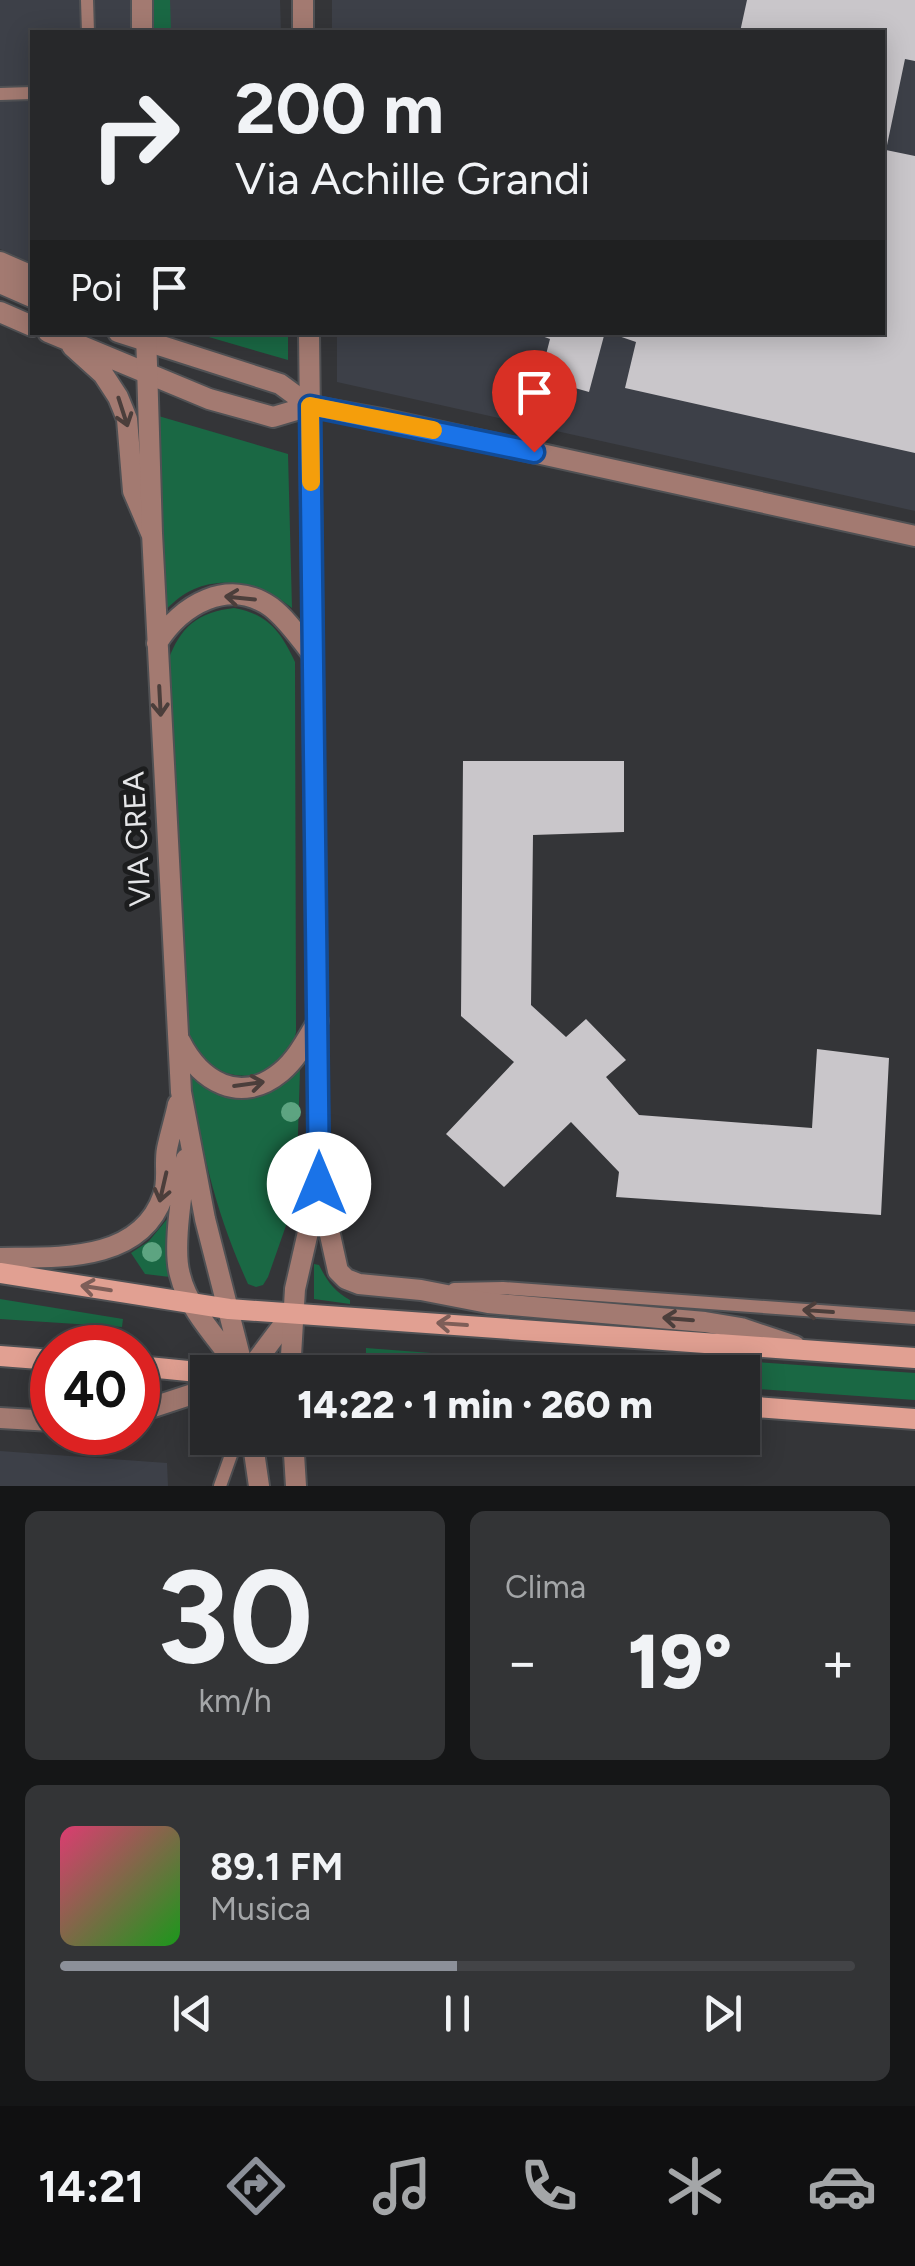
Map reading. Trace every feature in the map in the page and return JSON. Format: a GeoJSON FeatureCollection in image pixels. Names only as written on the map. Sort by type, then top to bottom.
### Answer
{"type":"FeatureCollection","features":[{"type":"Feature","properties":{"kind":"main road"},"geometry":{"type":"LineString","coordinates":[[0,1273],[229,1308],[915,1358]]}},
{"type":"Feature","properties":{"kind":"main road"},"geometry":{"type":"LineString","coordinates":[[0,1356],[30,1358]]}},
{"type":"Feature","properties":{"kind":"main road"},"geometry":{"type":"LineString","coordinates":[[160,1368],[190,1371]]}},
{"type":"Feature","properties":{"kind":"main road"},"geometry":{"type":"LineString","coordinates":[[760,1407],[915,1418]]}},
{"type":"Feature","properties":{"kind":"street"},"geometry":{"type":"LineString","coordinates":[[142,0],[142,30]]}},
{"type":"Feature","properties":{"kind":"street"},"geometry":{"type":"LineString","coordinates":[[303,0],[304,30]]}},
{"type":"Feature","properties":{"kind":"street"},"geometry":{"type":"LineString","coordinates":[[0,262],[30,275]]}},
{"type":"Feature","properties":{"kind":"street"},"geometry":{"type":"LineString","coordinates":[[0,283],[30,296]]}},
{"type":"Feature","properties":{"kind":"street"},"geometry":{"type":"LineString","coordinates":[[0,312],[30,325]]}},
{"type":"Feature","properties":{"kind":"street"},"geometry":{"type":"LineString","coordinates":[[309,335],[319,1184],[338,1271],[359,1284],[421,1290],[488,1303],[705,1322],[740,1328],[806,1350]]}},
{"type":"Feature","properties":{"kind":"street"},"geometry":{"type":"LineString","coordinates":[[56,336],[209,399],[273,416],[310,406]]}},
{"type":"Feature","properties":{"kind":"street","name":"VIA CREA"},"geometry":{"type":"LineString","coordinates":[[56,336],[103,374],[118,397],[127,419],[133,491],[152,533]]}},
{"type":"Feature","properties":{"kind":"street"},"geometry":{"type":"LineString","coordinates":[[146,338],[280,384],[310,406],[915,536]]}},
{"type":"Feature","properties":{"kind":"street","name":"VIA CREA"},"geometry":{"type":"LineString","coordinates":[[146,338],[176,1034],[188,1142],[241,1355]]}},
{"type":"Feature","properties":{"kind":"street"},"geometry":{"type":"LineString","coordinates":[[157,643],[169,624],[194,604],[209,598],[240,596],[272,608],[313,655]]}},
{"type":"Feature","properties":{"kind":"street"},"geometry":{"type":"LineString","coordinates":[[176,1034],[191,1063],[202,1073],[217,1083],[246,1088],[284,1071],[318,1021]]}},
{"type":"Feature","properties":{"kind":"street"},"geometry":{"type":"LineString","coordinates":[[0,1258],[96,1253],[118,1245],[143,1226],[164,1196],[166,1153],[182,1092]]}},
{"type":"Feature","properties":{"kind":"street","name":"VIA CREA"},"geometry":{"type":"LineString","coordinates":[[188,1142],[180,1215],[179,1274],[193,1304],[232,1355]]}},
{"type":"Feature","properties":{"kind":"street"},"geometry":{"type":"LineString","coordinates":[[291,1355],[295,1289],[319,1184]]}},
{"type":"Feature","properties":{"kind":"street"},"geometry":{"type":"LineString","coordinates":[[259,1355],[293,1312]]}},
{"type":"Feature","properties":{"kind":"street"},"geometry":{"type":"LineString","coordinates":[[160,1405],[190,1395]]}},
{"type":"Feature","properties":{"kind":"street"},"geometry":{"type":"LineString","coordinates":[[0,1418],[30,1420]]}},
{"type":"Feature","properties":{"kind":"street"},"geometry":{"type":"LineString","coordinates":[[254,1455],[259,1486]]}},
{"type":"Feature","properties":{"kind":"street"},"geometry":{"type":"LineString","coordinates":[[294,1455],[296,1486]]}},
{"type":"Feature","properties":{"kind":"lane"},"geometry":{"type":"LineString","coordinates":[[88,0],[88,30]]}},
{"type":"Feature","properties":{"kind":"lane"},"geometry":{"type":"LineString","coordinates":[[0,94],[30,93]]}},
{"type":"Feature","properties":{"kind":"lane"},"geometry":{"type":"LineString","coordinates":[[421,1290],[502,1288],[915,1318]]}},
{"type":"Feature","properties":{"kind":"lane"},"geometry":{"type":"LineString","coordinates":[[220,1486],[231,1455]]}},
{"type":"Feature","properties":{"kind":"shaded area"},"geometry":{"type":"Polygon","coordinates":[[[0,0],[280,0],[281,30],[30,30],[30,262],[0,249],[0,0]]]}},
{"type":"Feature","properties":{"kind":"shaded area"},"geometry":{"type":"Polygon","coordinates":[[[332,0],[915,0],[915,511],[337,382],[337,335],[885,335],[885,30],[332,30],[332,0]]]}},
{"type":"Feature","properties":{"kind":"shaded area"},"geometry":{"type":"Polygon","coordinates":[[[0,1451],[167,1463],[168,1486],[0,1486],[0,1451]]]}},
{"type":"Feature","properties":{"kind":"green space"},"geometry":{"type":"Polygon","coordinates":[[[149,0],[170,0],[171,30],[149,30],[149,0]]]}},
{"type":"Feature","properties":{"kind":"green space"},"geometry":{"type":"Polygon","coordinates":[[[202,335],[288,335],[288,360],[202,335]]]}},
{"type":"Feature","properties":{"kind":"green space"},"geometry":{"type":"Polygon","coordinates":[[[155,415],[288,454],[292,608],[261,590],[228,583],[195,589],[166,610],[155,415]]]}},
{"type":"Feature","properties":{"kind":"green space"},"geometry":{"type":"Polygon","coordinates":[[[234,608],[256,615],[272,626],[295,662],[296,1032],[288,1052],[276,1066],[260,1074],[242,1076],[207,1063],[194,1049],[186,1030],[168,661],[178,639],[192,623],[210,613],[234,608]]]}},
{"type":"Feature","properties":{"kind":"green space"},"geometry":{"type":"Polygon","coordinates":[[[300,1069],[296,1197],[268,1277],[256,1287],[248,1284],[218,1207],[190,1075],[217,1091],[272,1089],[300,1069]]]}},
{"type":"Feature","properties":{"kind":"green space"},"geometry":{"type":"Polygon","coordinates":[[[168,1218],[170,1277],[145,1274],[131,1253],[149,1241],[168,1218]]]}},
{"type":"Feature","properties":{"kind":"green space"},"geometry":{"type":"Polygon","coordinates":[[[314,1264],[319,1265],[350,1304],[314,1299],[314,1264]]]}},
{"type":"Feature","properties":{"kind":"green space"},"geometry":{"type":"Polygon","coordinates":[[[0,1299],[123,1319],[122,1325],[92,1325],[0,1319],[0,1299]]]}},
{"type":"Feature","properties":{"kind":"green space"},"geometry":{"type":"Polygon","coordinates":[[[366,1348],[458,1355],[366,1355],[366,1348]]]}},
{"type":"Feature","properties":{"kind":"green space"},"geometry":{"type":"Polygon","coordinates":[[[760,1362],[915,1373],[915,1400],[760,1389],[760,1362]]]}},
{"type":"Feature","properties":{"kind":"building"},"geometry":{"type":"Polygon","coordinates":[[[747,0],[915,0],[915,61],[905,59],[886,150],[915,156],[915,453],[625,388],[636,342],[616,335],[885,335],[885,30],[740,30],[747,0]]]}},
{"type":"Feature","properties":{"kind":"building"},"geometry":{"type":"Polygon","coordinates":[[[539,335],[604,335],[589,392],[540,378],[550,339],[539,335]]]}},
{"type":"Feature","properties":{"kind":"building"},"geometry":{"type":"Polygon","coordinates":[[[463,761],[624,761],[624,832],[533,835],[531,1005],[566,1037],[586,1019],[626,1060],[606,1077],[639,1115],[812,1128],[817,1049],[889,1058],[881,1215],[616,1197],[619,1172],[571,1122],[504,1187],[446,1134],[514,1062],[461,1016],[463,761]]]}},
{"type":"Feature","properties":{"kind":"slow traffic"},"geometry":{"type":"LineString","coordinates":[[311,482],[310,406],[433,430]]}},
{"type":"Feature","properties":{"kind":"route"},"geometry":{"type":"LineString","coordinates":[[319,1184],[310,406],[534,452]]}}]}
